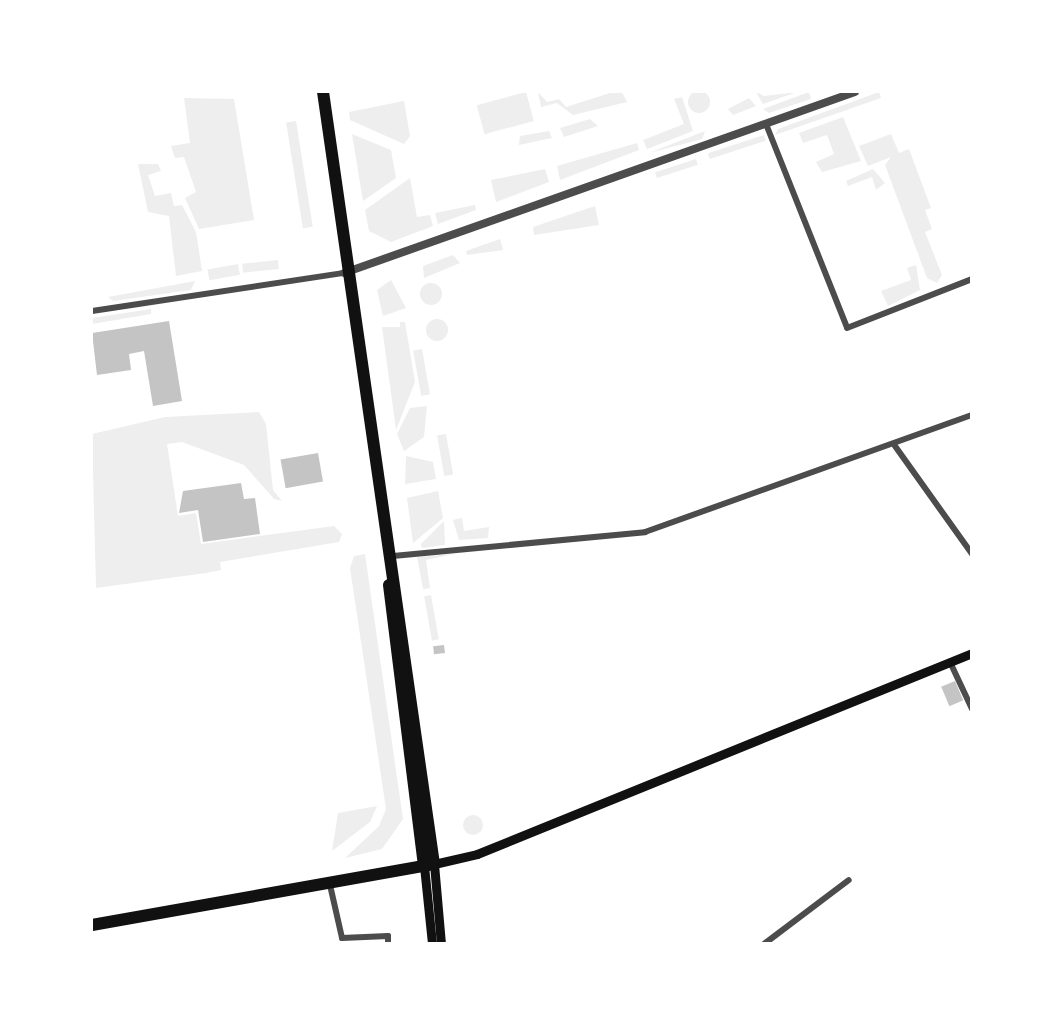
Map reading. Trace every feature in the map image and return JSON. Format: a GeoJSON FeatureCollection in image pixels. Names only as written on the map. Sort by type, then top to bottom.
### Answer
{"type":"FeatureCollection","features":[{"type":"Feature","properties":{"kind":"highway"},"geometry":{"type":"LineString","coordinates":[[316,92],[348,273],[393,556],[429,865]]}},
{"type":"Feature","properties":{"kind":"highway"},"geometry":{"type":"LineString","coordinates":[[323,92],[429,865]]}},
{"type":"Feature","properties":{"kind":"highway"},"geometry":{"type":"LineString","coordinates":[[92,925],[330,885],[429,865]]}},
{"type":"Feature","properties":{"kind":"main road"},"geometry":{"type":"LineString","coordinates":[[429,865],[477,854],[972,653]]}},
{"type":"Feature","properties":{"kind":"main road"},"geometry":{"type":"LineString","coordinates":[[429,865],[432,944]]}},
{"type":"Feature","properties":{"kind":"main road"},"geometry":{"type":"LineString","coordinates":[[429,865],[441,944]]}},
{"type":"Feature","properties":{"kind":"street"},"geometry":{"type":"LineString","coordinates":[[92,310],[348,273],[855,92]]}},
{"type":"Feature","properties":{"kind":"street"},"geometry":{"type":"LineString","coordinates":[[766,124],[847,328],[972,279]]}},
{"type":"Feature","properties":{"kind":"street"},"geometry":{"type":"LineString","coordinates":[[393,556],[645,532],[836,461],[895,446],[972,415]]}},
{"type":"Feature","properties":{"kind":"street"},"geometry":{"type":"LineString","coordinates":[[895,446],[972,554]]}},
{"type":"Feature","properties":{"kind":"street"},"geometry":{"type":"LineString","coordinates":[[950,662],[972,709]]}},
{"type":"Feature","properties":{"kind":"street"},"geometry":{"type":"LineString","coordinates":[[764,944],[849,880]]}},
{"type":"Feature","properties":{"kind":"street"},"geometry":{"type":"LineString","coordinates":[[330,885],[342,939],[388,936],[388,944]]}},
{"type":"Feature","properties":{"kind":"shaded area"},"geometry":{"type":"Polygon","coordinates":[[[699,91],[707,94],[710,102],[707,110],[699,113],[691,110],[688,102],[691,94],[699,91]]]}},
{"type":"Feature","properties":{"kind":"shaded area"},"geometry":{"type":"Polygon","coordinates":[[[526,92],[534,121],[485,134],[477,105],[526,92]]]}},
{"type":"Feature","properties":{"kind":"shaded area"},"geometry":{"type":"Polygon","coordinates":[[[538,92],[547,102],[559,99],[566,107],[613,92],[622,92],[627,102],[573,115],[557,103],[541,107],[538,92]]]}},
{"type":"Feature","properties":{"kind":"shaded area"},"geometry":{"type":"Polygon","coordinates":[[[756,92],[764,96],[797,92],[763,104],[756,92]]]}},
{"type":"Feature","properties":{"kind":"shaded area"},"geometry":{"type":"Polygon","coordinates":[[[809,92],[811,99],[769,113],[763,109],[809,92]]]}},
{"type":"Feature","properties":{"kind":"shaded area"},"geometry":{"type":"Polygon","coordinates":[[[879,92],[881,98],[775,135],[778,129],[879,92]]]}},
{"type":"Feature","properties":{"kind":"shaded area"},"geometry":{"type":"Polygon","coordinates":[[[682,97],[693,131],[647,149],[643,140],[684,124],[674,99],[682,97]]]}},
{"type":"Feature","properties":{"kind":"shaded area"},"geometry":{"type":"Polygon","coordinates":[[[184,98],[234,99],[254,220],[199,229],[185,198],[196,192],[184,157],[175,158],[171,146],[190,143],[184,98]]]}},
{"type":"Feature","properties":{"kind":"shaded area"},"geometry":{"type":"Polygon","coordinates":[[[749,98],[756,106],[733,115],[728,109],[749,98]]]}},
{"type":"Feature","properties":{"kind":"shaded area"},"geometry":{"type":"Polygon","coordinates":[[[404,101],[410,136],[404,144],[350,120],[349,112],[404,101]]]}},
{"type":"Feature","properties":{"kind":"shaded area"},"geometry":{"type":"Polygon","coordinates":[[[843,117],[861,161],[822,172],[816,162],[834,154],[827,135],[803,143],[799,133],[843,117]]]}},
{"type":"Feature","properties":{"kind":"shaded area"},"geometry":{"type":"Polygon","coordinates":[[[590,119],[598,126],[564,137],[560,128],[590,119]]]}},
{"type":"Feature","properties":{"kind":"shaded area"},"geometry":{"type":"Polygon","coordinates":[[[296,121],[313,227],[303,228],[286,123],[296,121]]]}},
{"type":"Feature","properties":{"kind":"shaded area"},"geometry":{"type":"Polygon","coordinates":[[[549,131],[552,138],[519,145],[520,136],[549,131]]]}},
{"type":"Feature","properties":{"kind":"shaded area"},"geometry":{"type":"Polygon","coordinates":[[[705,131],[702,139],[649,153],[705,131]]]}},
{"type":"Feature","properties":{"kind":"shaded area"},"geometry":{"type":"Polygon","coordinates":[[[352,134],[391,150],[396,178],[363,201],[352,134]]]}},
{"type":"Feature","properties":{"kind":"shaded area"},"geometry":{"type":"Polygon","coordinates":[[[891,134],[899,153],[909,149],[931,208],[925,210],[932,229],[925,232],[942,275],[937,283],[927,278],[885,165],[891,157],[868,166],[859,146],[891,134]]]}},
{"type":"Feature","properties":{"kind":"shaded area"},"geometry":{"type":"Polygon","coordinates":[[[764,135],[766,141],[710,159],[708,153],[764,135]]]}},
{"type":"Feature","properties":{"kind":"shaded area"},"geometry":{"type":"Polygon","coordinates":[[[637,143],[639,150],[560,180],[557,166],[637,143]]]}},
{"type":"Feature","properties":{"kind":"shaded area"},"geometry":{"type":"Polygon","coordinates":[[[696,159],[698,165],[657,178],[655,172],[696,159]]]}},
{"type":"Feature","properties":{"kind":"shaded area"},"geometry":{"type":"Polygon","coordinates":[[[138,164],[158,164],[161,171],[148,175],[155,196],[171,193],[174,206],[182,205],[196,232],[202,271],[176,276],[169,216],[148,212],[138,164]]]}},
{"type":"Feature","properties":{"kind":"shaded area"},"geometry":{"type":"Polygon","coordinates":[[[545,169],[549,182],[496,202],[491,180],[545,169]]]}},
{"type":"Feature","properties":{"kind":"shaded area"},"geometry":{"type":"Polygon","coordinates":[[[873,169],[885,183],[876,190],[872,177],[848,186],[846,181],[873,169]]]}},
{"type":"Feature","properties":{"kind":"shaded area"},"geometry":{"type":"Polygon","coordinates":[[[410,178],[417,217],[430,215],[433,226],[391,242],[369,231],[365,210],[410,178]]]}},
{"type":"Feature","properties":{"kind":"shaded area"},"geometry":{"type":"Polygon","coordinates":[[[475,205],[476,210],[438,224],[435,213],[475,205]]]}},
{"type":"Feature","properties":{"kind":"shaded area"},"geometry":{"type":"Polygon","coordinates":[[[595,206],[599,225],[534,235],[533,227],[595,206]]]}},
{"type":"Feature","properties":{"kind":"shaded area"},"geometry":{"type":"Polygon","coordinates":[[[500,239],[503,250],[467,255],[466,251],[500,239]]]}},
{"type":"Feature","properties":{"kind":"shaded area"},"geometry":{"type":"Polygon","coordinates":[[[453,255],[460,263],[424,278],[423,266],[453,255]]]}},
{"type":"Feature","properties":{"kind":"shaded area"},"geometry":{"type":"Polygon","coordinates":[[[278,260],[279,269],[243,273],[242,264],[278,260]]]}},
{"type":"Feature","properties":{"kind":"shaded area"},"geometry":{"type":"Polygon","coordinates":[[[238,264],[240,275],[209,280],[207,269],[238,264]]]}},
{"type":"Feature","properties":{"kind":"shaded area"},"geometry":{"type":"Polygon","coordinates":[[[916,265],[920,290],[888,306],[881,291],[911,280],[907,268],[916,265]]]}},
{"type":"Feature","properties":{"kind":"shaded area"},"geometry":{"type":"Polygon","coordinates":[[[391,280],[406,308],[383,316],[377,290],[391,280]]]}},
{"type":"Feature","properties":{"kind":"shaded area"},"geometry":{"type":"Polygon","coordinates":[[[195,281],[191,290],[113,301],[108,297],[195,281]]]}},
{"type":"Feature","properties":{"kind":"shaded area"},"geometry":{"type":"Polygon","coordinates":[[[431,283],[439,286],[442,294],[439,302],[431,305],[423,302],[420,294],[423,286],[431,283]]]}},
{"type":"Feature","properties":{"kind":"shaded area"},"geometry":{"type":"Polygon","coordinates":[[[151,309],[151,314],[92,324],[92,318],[151,309]]]}},
{"type":"Feature","properties":{"kind":"shaded area"},"geometry":{"type":"Polygon","coordinates":[[[437,319],[445,322],[448,330],[445,338],[437,341],[429,338],[426,330],[429,322],[437,319]]]}},
{"type":"Feature","properties":{"kind":"shaded area"},"geometry":{"type":"Polygon","coordinates":[[[400,322],[405,322],[415,382],[396,430],[382,327],[400,327],[400,322]]]}},
{"type":"Feature","properties":{"kind":"shaded area"},"geometry":{"type":"Polygon","coordinates":[[[422,349],[430,394],[421,396],[413,351],[422,349]]]}},
{"type":"Feature","properties":{"kind":"shaded area"},"geometry":{"type":"Polygon","coordinates":[[[427,406],[424,437],[404,451],[397,434],[410,408],[427,406]]]}},
{"type":"Feature","properties":{"kind":"shaded area"},"geometry":{"type":"Polygon","coordinates":[[[259,412],[266,424],[273,490],[282,501],[274,499],[244,465],[182,442],[167,444],[178,516],[196,513],[201,544],[334,526],[342,534],[339,542],[220,562],[221,570],[206,573],[96,588],[92,434],[165,417],[259,412]]]}},
{"type":"Feature","properties":{"kind":"shaded area"},"geometry":{"type":"Polygon","coordinates":[[[446,434],[453,474],[444,476],[437,436],[446,434]]]}},
{"type":"Feature","properties":{"kind":"shaded area"},"geometry":{"type":"Polygon","coordinates":[[[406,456],[433,462],[436,479],[405,484],[406,456]]]}},
{"type":"Feature","properties":{"kind":"shaded area"},"geometry":{"type":"Polygon","coordinates":[[[438,491],[443,518],[413,543],[407,498],[438,491]]]}},
{"type":"Feature","properties":{"kind":"shaded area"},"geometry":{"type":"Polygon","coordinates":[[[462,518],[464,531],[489,527],[488,538],[459,540],[453,520],[462,518]]]}},
{"type":"Feature","properties":{"kind":"shaded area"},"geometry":{"type":"Polygon","coordinates":[[[444,521],[445,545],[422,548],[421,544],[444,521]]]}},
{"type":"Feature","properties":{"kind":"shaded area"},"geometry":{"type":"Polygon","coordinates":[[[365,554],[403,819],[382,849],[345,858],[379,826],[386,809],[350,568],[354,556],[365,554]]]}},
{"type":"Feature","properties":{"kind":"shaded area"},"geometry":{"type":"Polygon","coordinates":[[[454,554],[426,560],[430,588],[423,589],[417,557],[454,554]]]}},
{"type":"Feature","properties":{"kind":"shaded area"},"geometry":{"type":"Polygon","coordinates":[[[431,595],[439,639],[432,641],[424,596],[431,595]]]}},
{"type":"Feature","properties":{"kind":"shaded area"},"geometry":{"type":"Polygon","coordinates":[[[377,806],[370,822],[332,851],[338,813],[377,806]]]}},
{"type":"Feature","properties":{"kind":"shaded area"},"geometry":{"type":"Polygon","coordinates":[[[469,815],[477,815],[483,821],[483,829],[477,835],[469,835],[463,829],[463,821],[469,815]]]}},
{"type":"Feature","properties":{"kind":"building"},"geometry":{"type":"Polygon","coordinates":[[[169,321],[182,401],[153,406],[144,351],[129,354],[131,370],[97,375],[92,333],[169,321]]]}},
{"type":"Feature","properties":{"kind":"building"},"geometry":{"type":"Polygon","coordinates":[[[318,453],[323,482],[286,488],[281,460],[318,453]]]}},
{"type":"Feature","properties":{"kind":"building"},"geometry":{"type":"Polygon","coordinates":[[[241,483],[244,499],[255,498],[260,534],[203,542],[198,510],[179,513],[183,491],[241,483]]]}},
{"type":"Feature","properties":{"kind":"building"},"geometry":{"type":"Polygon","coordinates":[[[444,645],[445,653],[434,654],[433,646],[444,645]]]}},
{"type":"Feature","properties":{"kind":"building"},"geometry":{"type":"Polygon","coordinates":[[[955,681],[963,700],[949,706],[941,687],[955,681]]]}}]}
